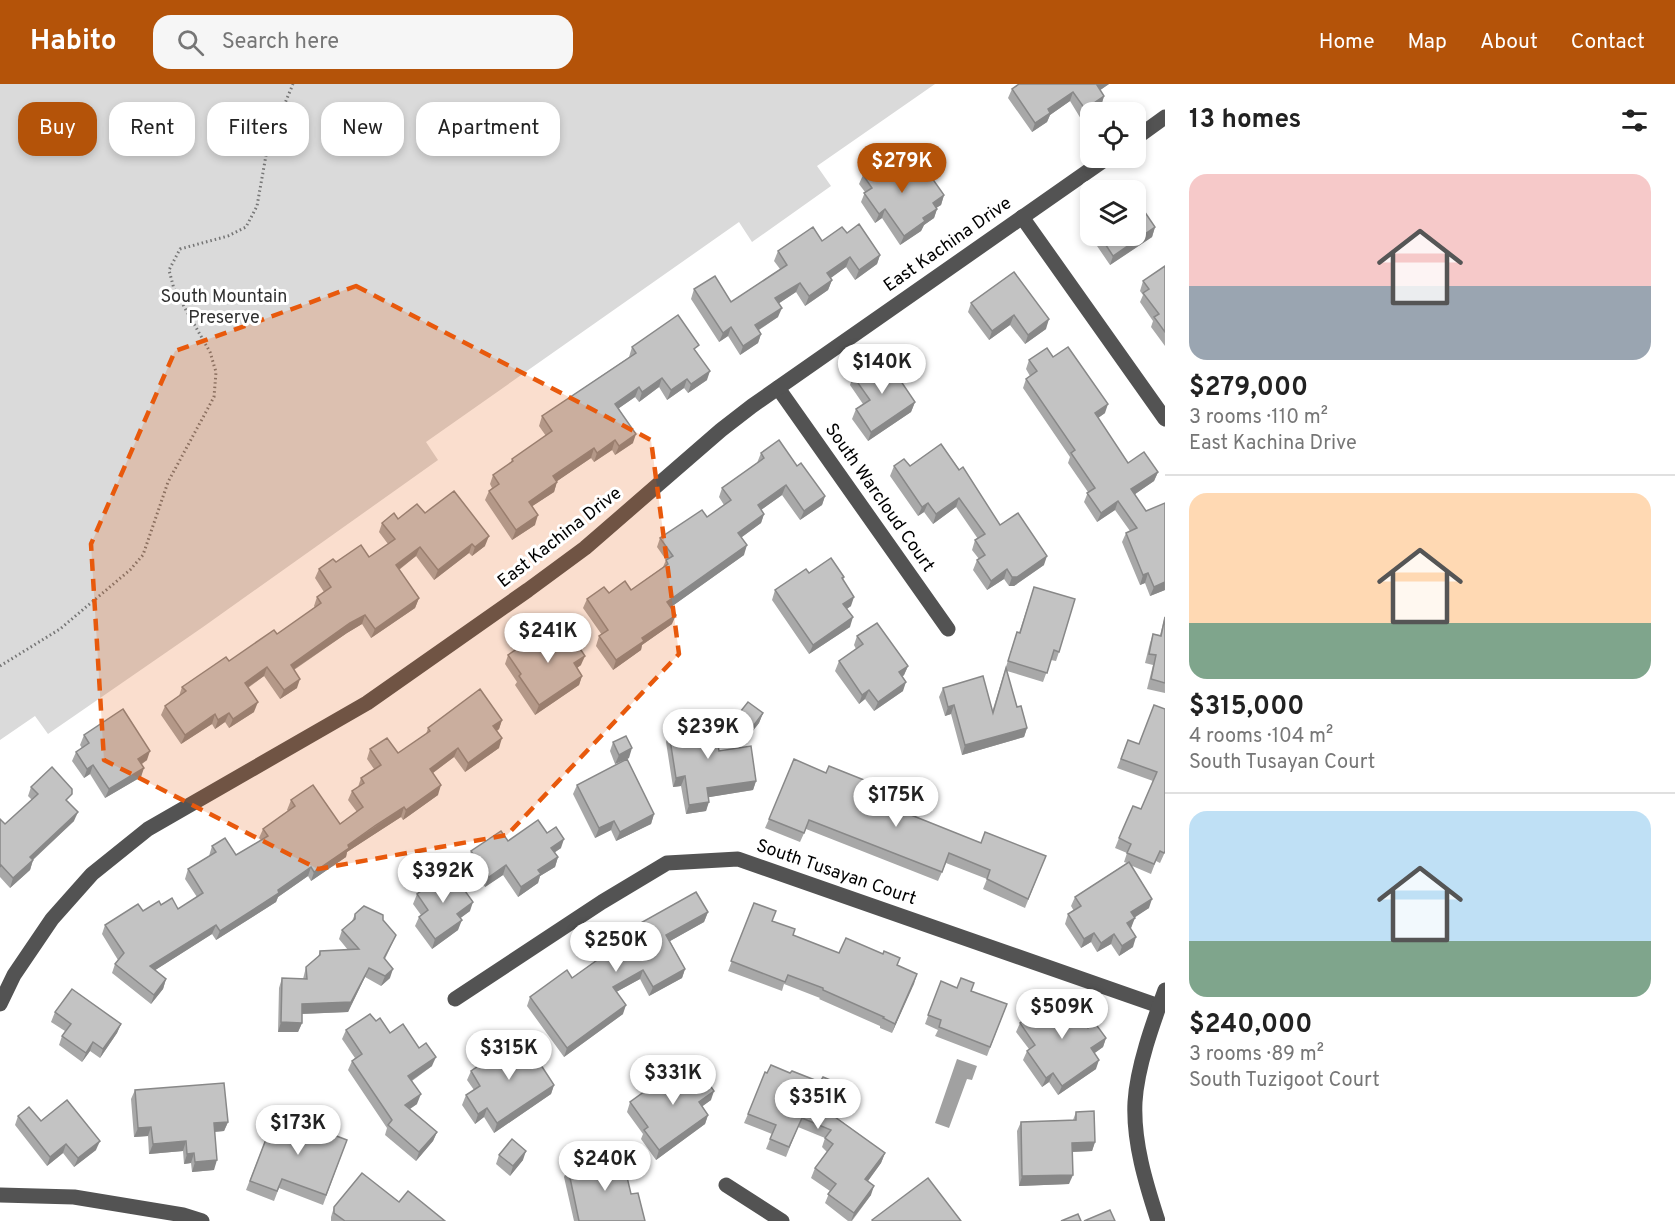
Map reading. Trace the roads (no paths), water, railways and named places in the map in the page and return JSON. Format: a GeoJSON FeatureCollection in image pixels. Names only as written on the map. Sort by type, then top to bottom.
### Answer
{"type":"FeatureCollection","features":[{"type":"Feature","properties":{"kind":"street"},"geometry":{"type":"LineString","coordinates":[[1146,131],[1165,117]]}},
{"type":"Feature","properties":{"kind":"street","name":"East Kachina Drive"},"geometry":{"type":"LineString","coordinates":[[0,1004],[14,975],[52,919],[92,873],[148,829],[367,703],[452,644],[585,548],[721,430],[1093,168]]}},
{"type":"Feature","properties":{"kind":"street"},"geometry":{"type":"LineString","coordinates":[[1022,217],[1165,419]]}},
{"type":"Feature","properties":{"kind":"street","name":"South Warcloud Court"},"geometry":{"type":"LineString","coordinates":[[778,388],[948,629]]}},
{"type":"Feature","properties":{"kind":"street","name":"South Tusayan Court"},"geometry":{"type":"LineString","coordinates":[[455,999],[602,902],[667,864],[738,859],[1159,1006]]}},
{"type":"Feature","properties":{"kind":"street"},"geometry":{"type":"LineString","coordinates":[[1158,1221],[1139,1148],[1135,1102],[1143,1062],[1165,990]]}},
{"type":"Feature","properties":{"kind":"street"},"geometry":{"type":"LineString","coordinates":[[726,1185],[782,1221]]}},
{"type":"Feature","properties":{"kind":"street"},"geometry":{"type":"LineString","coordinates":[[0,1195],[74,1197],[183,1215],[202,1221]]}},
{"type":"Feature","properties":{"kind":"park label","name":"South Mountain Preserve"},"geometry":{"type":"Point","coordinates":[224,307]}}]}
